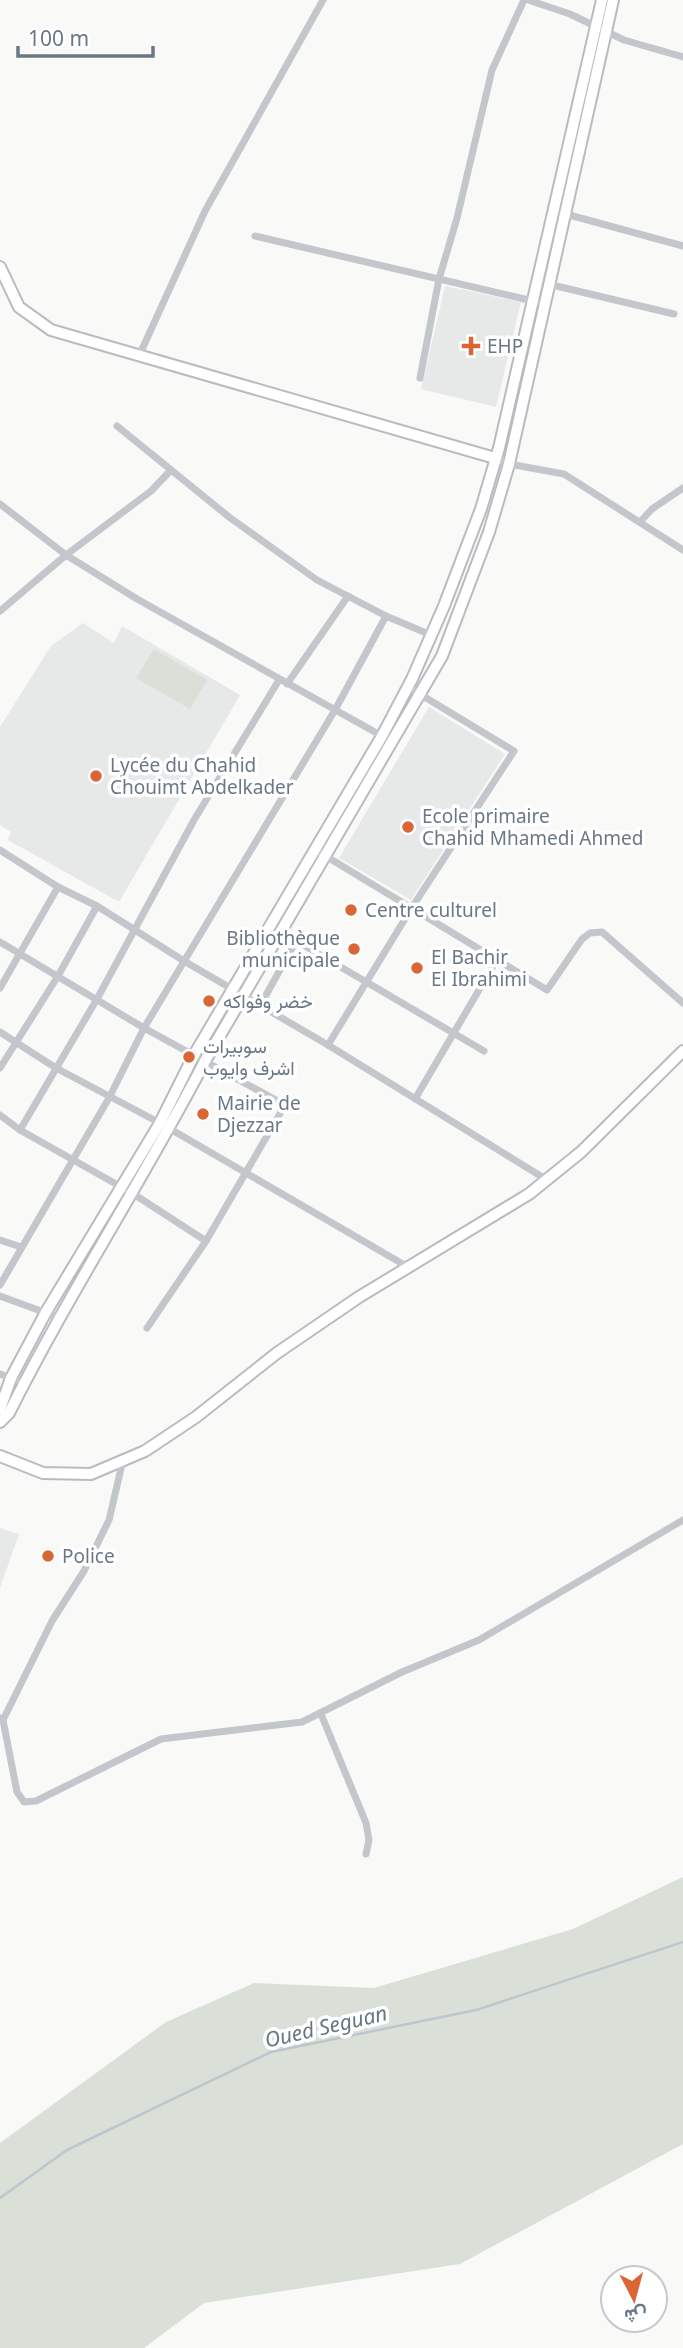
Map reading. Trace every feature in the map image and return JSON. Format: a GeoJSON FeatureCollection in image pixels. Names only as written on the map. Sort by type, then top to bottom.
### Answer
{"type":"FeatureCollection","features":[{"type":"Feature","properties":{"kind":"main road"},"geometry":{"type":"LineString","coordinates":[[601,28],[602,0]]}},
{"type":"Feature","properties":{"kind":"main road"},"geometry":{"type":"LineString","coordinates":[[165,1126],[194,1055],[382,736],[431,635],[481,509],[538,302],[601,28],[613,0]]}},
{"type":"Feature","properties":{"kind":"main road"},"geometry":{"type":"LineString","coordinates":[[3,1410],[24,1383],[127,1191],[442,656],[489,531],[509,464],[538,302],[548,284],[559,212]]}},
{"type":"Feature","properties":{"kind":"main road"},"geometry":{"type":"LineString","coordinates":[[0,267],[19,307],[51,330],[495,458]]}},
{"type":"Feature","properties":{"kind":"main road"},"geometry":{"type":"LineString","coordinates":[[0,1456],[43,1473],[91,1474],[145,1451],[196,1417],[277,1353],[359,1297],[529,1194],[581,1152],[683,1051]]}},
{"type":"Feature","properties":{"kind":"main road"},"geometry":{"type":"LineString","coordinates":[[0,1422],[5,1376],[127,1191]]}},
{"type":"Feature","properties":{"kind":"street"},"geometry":{"type":"LineString","coordinates":[[139,356],[205,211],[323,0]]}},
{"type":"Feature","properties":{"kind":"street"},"geometry":{"type":"LineString","coordinates":[[419,378],[439,279],[457,218],[492,70],[526,0],[601,28],[624,40],[683,57]]}},
{"type":"Feature","properties":{"kind":"street"},"geometry":{"type":"LineString","coordinates":[[559,212],[683,246]]}},
{"type":"Feature","properties":{"kind":"street"},"geometry":{"type":"LineString","coordinates":[[255,236],[538,302]]}},
{"type":"Feature","properties":{"kind":"street"},"geometry":{"type":"LineString","coordinates":[[548,284],[674,313]]}},
{"type":"Feature","properties":{"kind":"street"},"geometry":{"type":"LineString","coordinates":[[117,426],[229,517],[317,580],[386,616],[431,635]]}},
{"type":"Feature","properties":{"kind":"street"},"geometry":{"type":"LineString","coordinates":[[495,458],[509,464],[564,474],[683,550]]}},
{"type":"Feature","properties":{"kind":"street"},"geometry":{"type":"LineString","coordinates":[[0,611],[66,555],[151,491],[171,470]]}},
{"type":"Feature","properties":{"kind":"street"},"geometry":{"type":"LineString","coordinates":[[640,522],[652,509],[683,488]]}},
{"type":"Feature","properties":{"kind":"street"},"geometry":{"type":"LineString","coordinates":[[0,504],[66,555],[137,599],[382,736]]}},
{"type":"Feature","properties":{"kind":"street"},"geometry":{"type":"LineString","coordinates":[[20,1130],[97,999],[194,820],[283,682],[348,596]]}},
{"type":"Feature","properties":{"kind":"street"},"geometry":{"type":"LineString","coordinates":[[0,1285],[109,1098],[144,1028],[335,710],[386,616]]}},
{"type":"Feature","properties":{"kind":"street"},"geometry":{"type":"LineString","coordinates":[[328,1045],[411,909],[514,751],[408,687]]}},
{"type":"Feature","properties":{"kind":"street"},"geometry":{"type":"LineString","coordinates":[[314,849],[547,990],[582,939],[590,933],[602,932],[683,1003]]}},
{"type":"Feature","properties":{"kind":"street"},"geometry":{"type":"LineString","coordinates":[[0,850],[58,887],[97,906],[184,961],[328,1045],[547,1180]]}},
{"type":"Feature","properties":{"kind":"street"},"geometry":{"type":"LineString","coordinates":[[0,988],[58,887]]}},
{"type":"Feature","properties":{"kind":"street"},"geometry":{"type":"LineString","coordinates":[[0,1068],[58,976],[97,906]]}},
{"type":"Feature","properties":{"kind":"street"},"geometry":{"type":"LineString","coordinates":[[281,932],[484,1051]]}},
{"type":"Feature","properties":{"kind":"street"},"geometry":{"type":"LineString","coordinates":[[260,1006],[296,941]]}},
{"type":"Feature","properties":{"kind":"street"},"geometry":{"type":"LineString","coordinates":[[0,942],[144,1028],[285,1105],[206,1241],[147,1328]]}},
{"type":"Feature","properties":{"kind":"street"},"geometry":{"type":"LineString","coordinates":[[415,1099],[496,961]]}},
{"type":"Feature","properties":{"kind":"street"},"geometry":{"type":"LineString","coordinates":[[0,1032],[56,1068],[165,1126],[408,1267]]}},
{"type":"Feature","properties":{"kind":"street"},"geometry":{"type":"LineString","coordinates":[[1,1121],[127,1191],[206,1241]]}},
{"type":"Feature","properties":{"kind":"street"},"geometry":{"type":"LineString","coordinates":[[0,1240],[21,1247]]}},
{"type":"Feature","properties":{"kind":"street"},"geometry":{"type":"LineString","coordinates":[[0,1296],[60,1318]]}},
{"type":"Feature","properties":{"kind":"street"},"geometry":{"type":"LineString","coordinates":[[5,1376],[24,1383]]}},
{"type":"Feature","properties":{"kind":"street"},"geometry":{"type":"LineString","coordinates":[[123,1460],[109,1520],[84,1571],[52,1621],[2,1719],[17,1792],[24,1802],[36,1801],[161,1739],[302,1722],[321,1714],[402,1672],[479,1640],[683,1520]]}},
{"type":"Feature","properties":{"kind":"street"},"geometry":{"type":"LineString","coordinates":[[321,1714],[366,1823],[369,1840],[366,1854]]}},
{"type":"Feature","properties":{"kind":"shaded area","name":"EHP"},"geometry":{"type":"Polygon","coordinates":[[[445,286],[521,302],[496,407],[421,389],[445,286]]]}},
{"type":"Feature","properties":{"kind":"shaded area","name":"Lycée du Chahid Chouimt Abdelkader"},"geometry":{"type":"Polygon","coordinates":[[[83,623],[114,643],[122,626],[240,695],[119,902],[8,840],[11,832],[0,825],[0,727],[51,646],[83,623]]]}},
{"type":"Feature","properties":{"kind":"shaded area"},"geometry":{"type":"Polygon","coordinates":[[[154,649],[207,680],[190,709],[136,678],[154,649]]]}},
{"type":"Feature","properties":{"kind":"shaded area","name":"Ecole primaire Chahid Mhamedi Ahmed"},"geometry":{"type":"Polygon","coordinates":[[[429,707],[505,754],[411,900],[339,858],[429,707]]]}},
{"type":"Feature","properties":{"kind":"shaded area"},"geometry":{"type":"Polygon","coordinates":[[[0,1528],[19,1534],[0,1588],[0,1528]]]}},
{"type":"Feature","properties":{"kind":"shaded area"},"geometry":{"type":"Polygon","coordinates":[[[683,1877],[683,2144],[460,2264],[204,2303],[144,2348],[0,2348],[0,2143],[166,2022],[254,1983],[374,1988],[573,1929],[683,1877]]]}},
{"type":"Feature","properties":{"kind":"waterway","name":"Oued Seguan"},"geometry":{"type":"LineString","coordinates":[[0,2198],[67,2150],[271,2052],[476,2010],[683,1942]]}},
{"type":"Feature","properties":{"kind":"place","name":"EHP"},"geometry":{"type":"Point","coordinates":[471,346]}},
{"type":"Feature","properties":{"kind":"place","name":"Lycée du Chahid Chouimt Abdelkader"},"geometry":{"type":"Point","coordinates":[96,776]}},
{"type":"Feature","properties":{"kind":"place","name":"Ecole primaire Chahid Mhamedi Ahmed"},"geometry":{"type":"Point","coordinates":[408,827]}},
{"type":"Feature","properties":{"kind":"place","name":"Centre culturel"},"geometry":{"type":"Point","coordinates":[351,910]}},
{"type":"Feature","properties":{"kind":"place","name":"Bibliothèque municipale"},"geometry":{"type":"Point","coordinates":[354,949]}},
{"type":"Feature","properties":{"kind":"place","name":"El Bachir El Ibrahimi"},"geometry":{"type":"Point","coordinates":[417,968]}},
{"type":"Feature","properties":{"kind":"place","name":"خضر وفواكه"},"geometry":{"type":"Point","coordinates":[209,1001]}},
{"type":"Feature","properties":{"kind":"place","name":"سوبيرات اشرف وايوب"},"geometry":{"type":"Point","coordinates":[189,1057]}},
{"type":"Feature","properties":{"kind":"place","name":"Mairie de Djezzar"},"geometry":{"type":"Point","coordinates":[203,1114]}},
{"type":"Feature","properties":{"kind":"place","name":"Police"},"geometry":{"type":"Point","coordinates":[48,1556]}}]}
